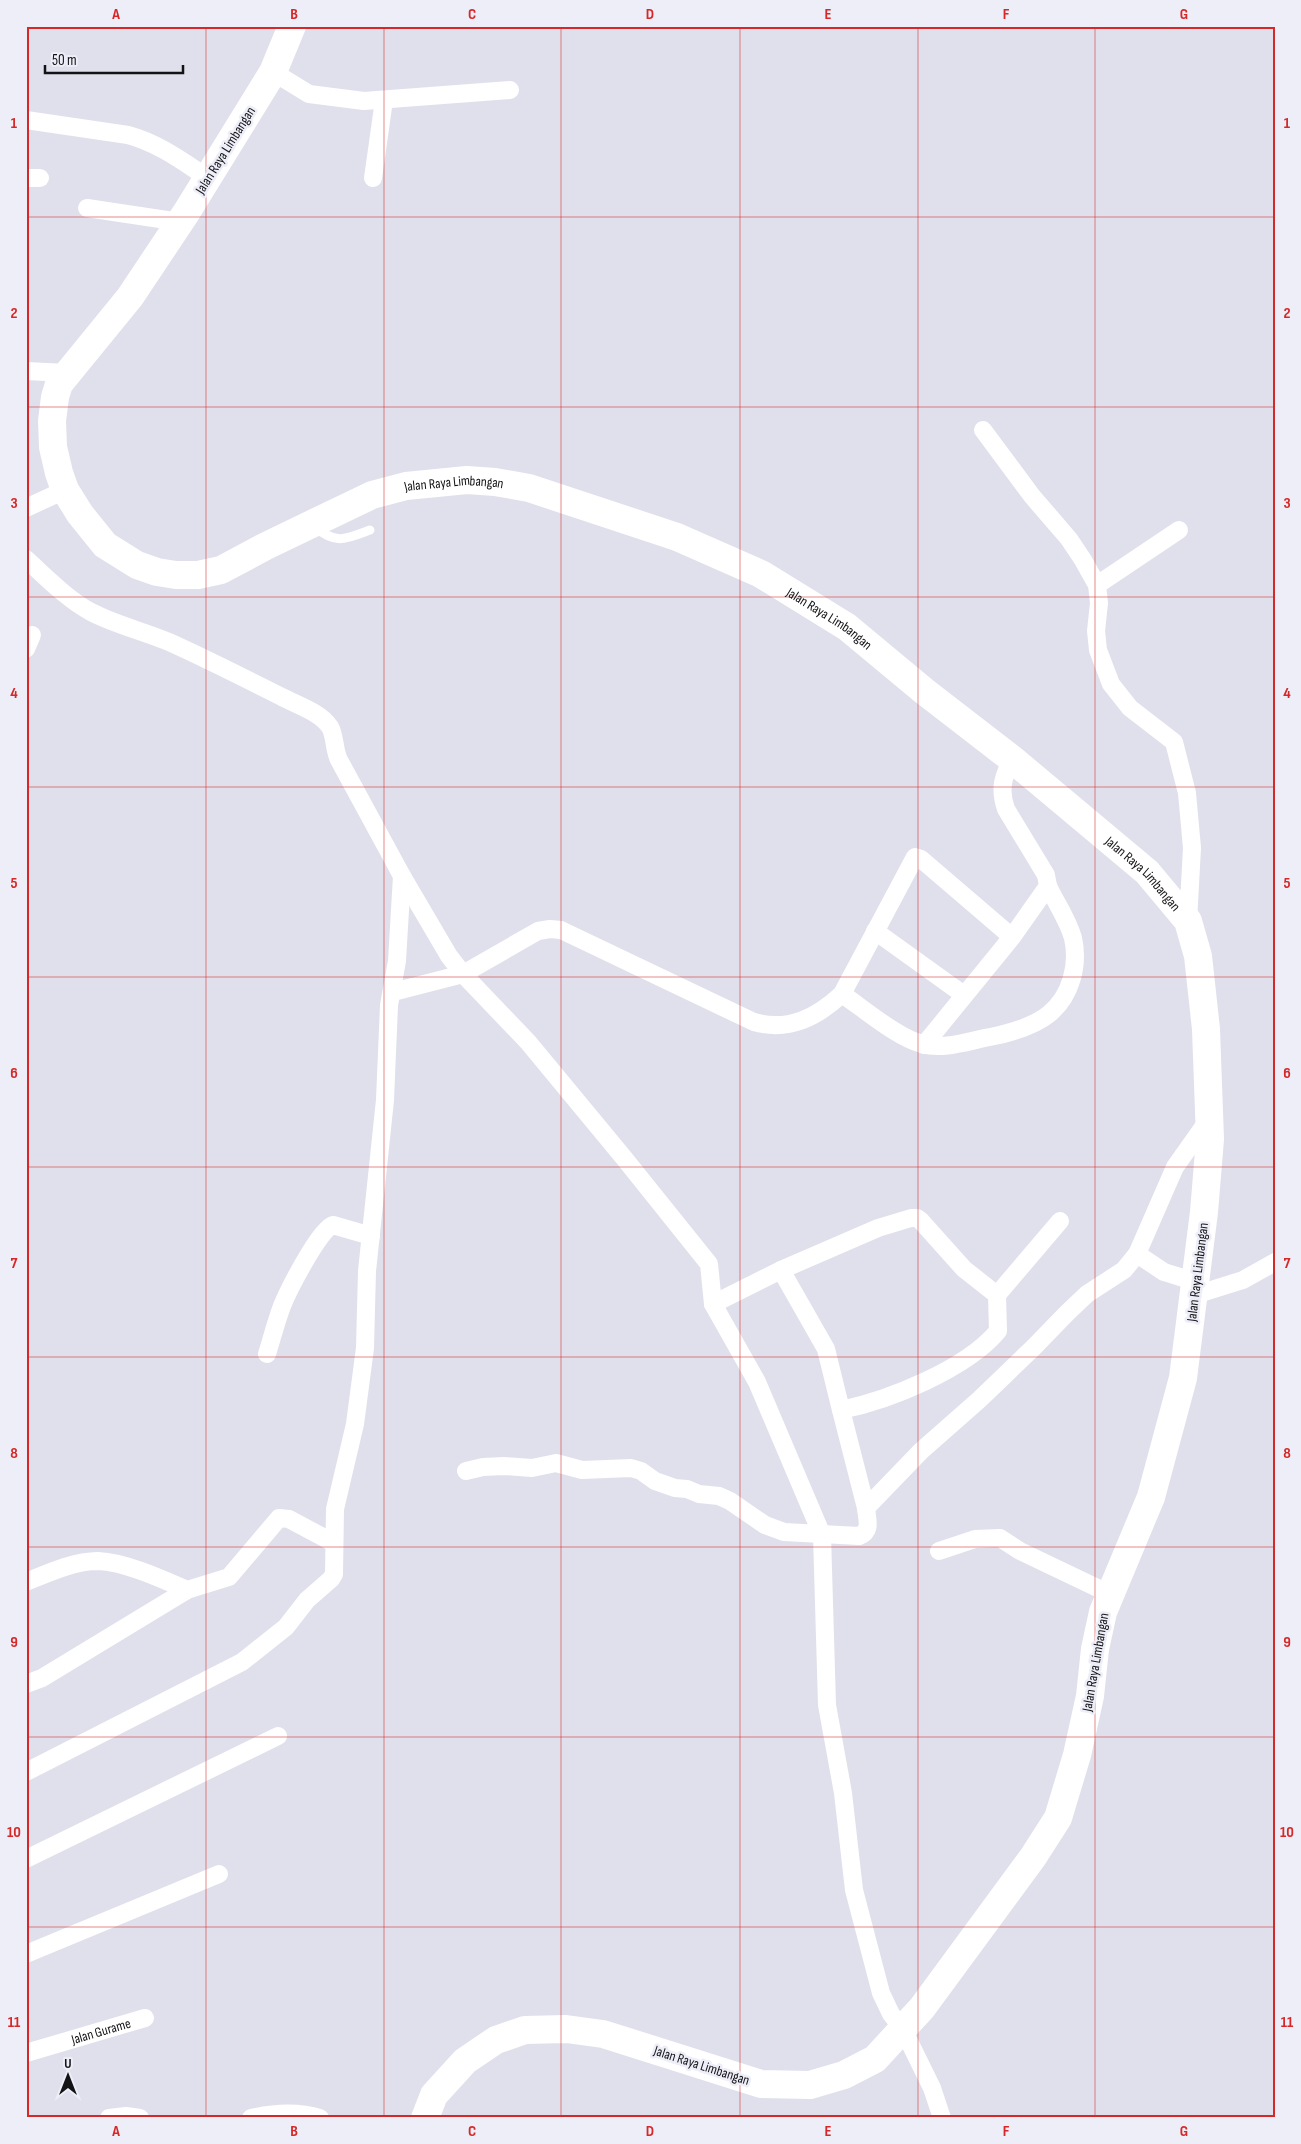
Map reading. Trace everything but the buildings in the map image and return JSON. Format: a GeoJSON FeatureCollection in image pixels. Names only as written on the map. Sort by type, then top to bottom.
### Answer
{"type":"FeatureCollection","features":[{"type":"Feature","properties":{"kind":"highway","name":"Jalan Raya Limbangan"},"geometry":{"type":"LineString","coordinates":[[292,26],[273,72],[180,222],[130,297],[59,384],[55,397],[52,421],[55,456],[59,473],[65,490],[80,514],[105,546],[137,565],[157,572],[176,575],[198,575],[221,570],[372,495],[406,486],[467,480],[495,482],[529,488],[677,537],[761,574],[847,627],[924,691],[1012,759],[1147,872],[1188,921],[1198,956],[1202,990],[1209,1119],[1204,1212],[1183,1378],[1176,1410],[1151,1497],[1103,1612],[1095,1648],[1090,1696],[1077,1756],[1058,1818],[1033,1858],[922,2008],[875,2059],[844,2075],[810,2085],[761,2084],[603,2034],[566,2030],[525,2030],[496,2040],[466,2061],[434,2096],[425,2118]]}},
{"type":"Feature","properties":{"kind":"street"},"geometry":{"type":"LineString","coordinates":[[273,72],[309,94],[364,101],[510,90]]}},
{"type":"Feature","properties":{"kind":"street"},"geometry":{"type":"LineString","coordinates":[[373,178],[384,100]]}},
{"type":"Feature","properties":{"kind":"street"},"geometry":{"type":"LineString","coordinates":[[26,120],[144,139],[208,178]]}},
{"type":"Feature","properties":{"kind":"street"},"geometry":{"type":"LineString","coordinates":[[87,208],[180,222]]}},
{"type":"Feature","properties":{"kind":"street"},"geometry":{"type":"LineString","coordinates":[[26,371],[68,372]]}},
{"type":"Feature","properties":{"kind":"street"},"geometry":{"type":"LineString","coordinates":[[983,430],[1037,502],[1084,560],[1097,585],[1099,603],[1096,631],[1098,650],[1111,684],[1130,708],[1174,742],[1183,771],[1187,794],[1192,848],[1188,921]]}},
{"type":"Feature","properties":{"kind":"street"},"geometry":{"type":"LineString","coordinates":[[26,508],[65,490]]}},
{"type":"Feature","properties":{"kind":"street"},"geometry":{"type":"LineString","coordinates":[[1097,585],[1179,530]]}},
{"type":"Feature","properties":{"kind":"street"},"geometry":{"type":"LineString","coordinates":[[26,559],[61,591],[88,610],[118,625],[166,641],[222,666],[316,715],[330,727],[334,740],[334,750],[338,760],[449,956],[463,974],[528,1042],[709,1264],[713,1304],[757,1382],[822,1535],[827,1705],[843,1793],[854,1890],[882,1992],[891,2014],[903,2029],[932,2088],[942,2118]]}},
{"type":"Feature","properties":{"kind":"street"},"geometry":{"type":"LineString","coordinates":[[842,994],[907,1038],[924,1045],[946,1046],[1002,1034],[1031,1025],[1050,1013],[1064,996],[1073,976],[1075,950],[1072,936],[1048,886],[1046,875],[1006,809],[1002,798],[1004,777],[1012,759]]}},
{"type":"Feature","properties":{"kind":"street"},"geometry":{"type":"LineString","coordinates":[[392,992],[463,974],[538,931],[550,928],[561,930],[754,1022],[774,1026],[805,1020],[825,1010],[842,994],[914,859],[918,857],[1012,937]]}},
{"type":"Feature","properties":{"kind":"street"},"geometry":{"type":"LineString","coordinates":[[26,1772],[242,1662],[286,1627],[307,1600],[331,1579],[334,1570],[334,1509],[355,1424],[365,1348],[367,1271],[385,1100],[390,1006],[401,908],[402,876]]}},
{"type":"Feature","properties":{"kind":"street"},"geometry":{"type":"LineString","coordinates":[[924,1045],[1012,937],[1048,886]]}},
{"type":"Feature","properties":{"kind":"street"},"geometry":{"type":"LineString","coordinates":[[875,931],[964,995]]}},
{"type":"Feature","properties":{"kind":"street"},"geometry":{"type":"LineString","coordinates":[[866,1508],[921,1451],[980,1399],[1067,1313],[1088,1294],[1124,1270],[1138,1254],[1175,1167],[1209,1119]]}},
{"type":"Feature","properties":{"kind":"street"},"geometry":{"type":"LineString","coordinates":[[713,1304],[781,1270],[878,1228],[905,1219],[916,1218],[964,1269],[997,1295]]}},
{"type":"Feature","properties":{"kind":"street"},"geometry":{"type":"LineString","coordinates":[[841,1410],[870,1404],[931,1378],[959,1363],[990,1341],[998,1330],[997,1295],[1060,1220]]}},
{"type":"Feature","properties":{"kind":"street"},"geometry":{"type":"LineString","coordinates":[[267,1354],[282,1305],[314,1245],[329,1226],[333,1224],[371,1236]]}},
{"type":"Feature","properties":{"kind":"street"},"geometry":{"type":"LineString","coordinates":[[1138,1254],[1164,1272],[1195,1289],[1243,1280],[1275,1262]]}},
{"type":"Feature","properties":{"kind":"street"},"geometry":{"type":"LineString","coordinates":[[466,1471],[482,1467],[504,1466],[532,1468],[556,1463],[582,1470],[631,1468],[641,1471],[655,1481],[675,1488],[687,1489],[699,1494],[719,1496],[730,1501],[765,1525],[784,1532],[858,1536],[865,1534],[869,1527],[866,1508],[826,1349],[781,1270]]}},
{"type":"Feature","properties":{"kind":"street"},"geometry":{"type":"LineString","coordinates":[[26,1684],[42,1678],[187,1590],[202,1584],[226,1579],[234,1574],[279,1518],[289,1519],[334,1542]]}},
{"type":"Feature","properties":{"kind":"street"},"geometry":{"type":"LineString","coordinates":[[939,1551],[974,1538],[1000,1538],[1020,1551],[1110,1594]]}},
{"type":"Feature","properties":{"kind":"street"},"geometry":{"type":"LineString","coordinates":[[26,1582],[51,1572],[98,1562],[148,1574],[187,1590]]}},
{"type":"Feature","properties":{"kind":"street"},"geometry":{"type":"LineString","coordinates":[[26,1859],[278,1736]]}},
{"type":"Feature","properties":{"kind":"street"},"geometry":{"type":"LineString","coordinates":[[26,1954],[219,1874]]}},
{"type":"Feature","properties":{"kind":"street","name":"Jalan Gurame"},"geometry":{"type":"LineString","coordinates":[[26,2053],[145,2018]]}},
{"type":"Feature","properties":{"kind":"street"},"geometry":{"type":"LineString","coordinates":[[251,2118],[308,2114],[320,2118]]}},
{"type":"Feature","properties":{"kind":"street"},"geometry":{"type":"LineString","coordinates":[[109,2118],[126,2116],[140,2118]]}},
{"type":"Feature","properties":{"kind":"lane"},"geometry":{"type":"LineString","coordinates":[[311,524],[326,537],[334,540],[347,538],[370,530]]}}]}
